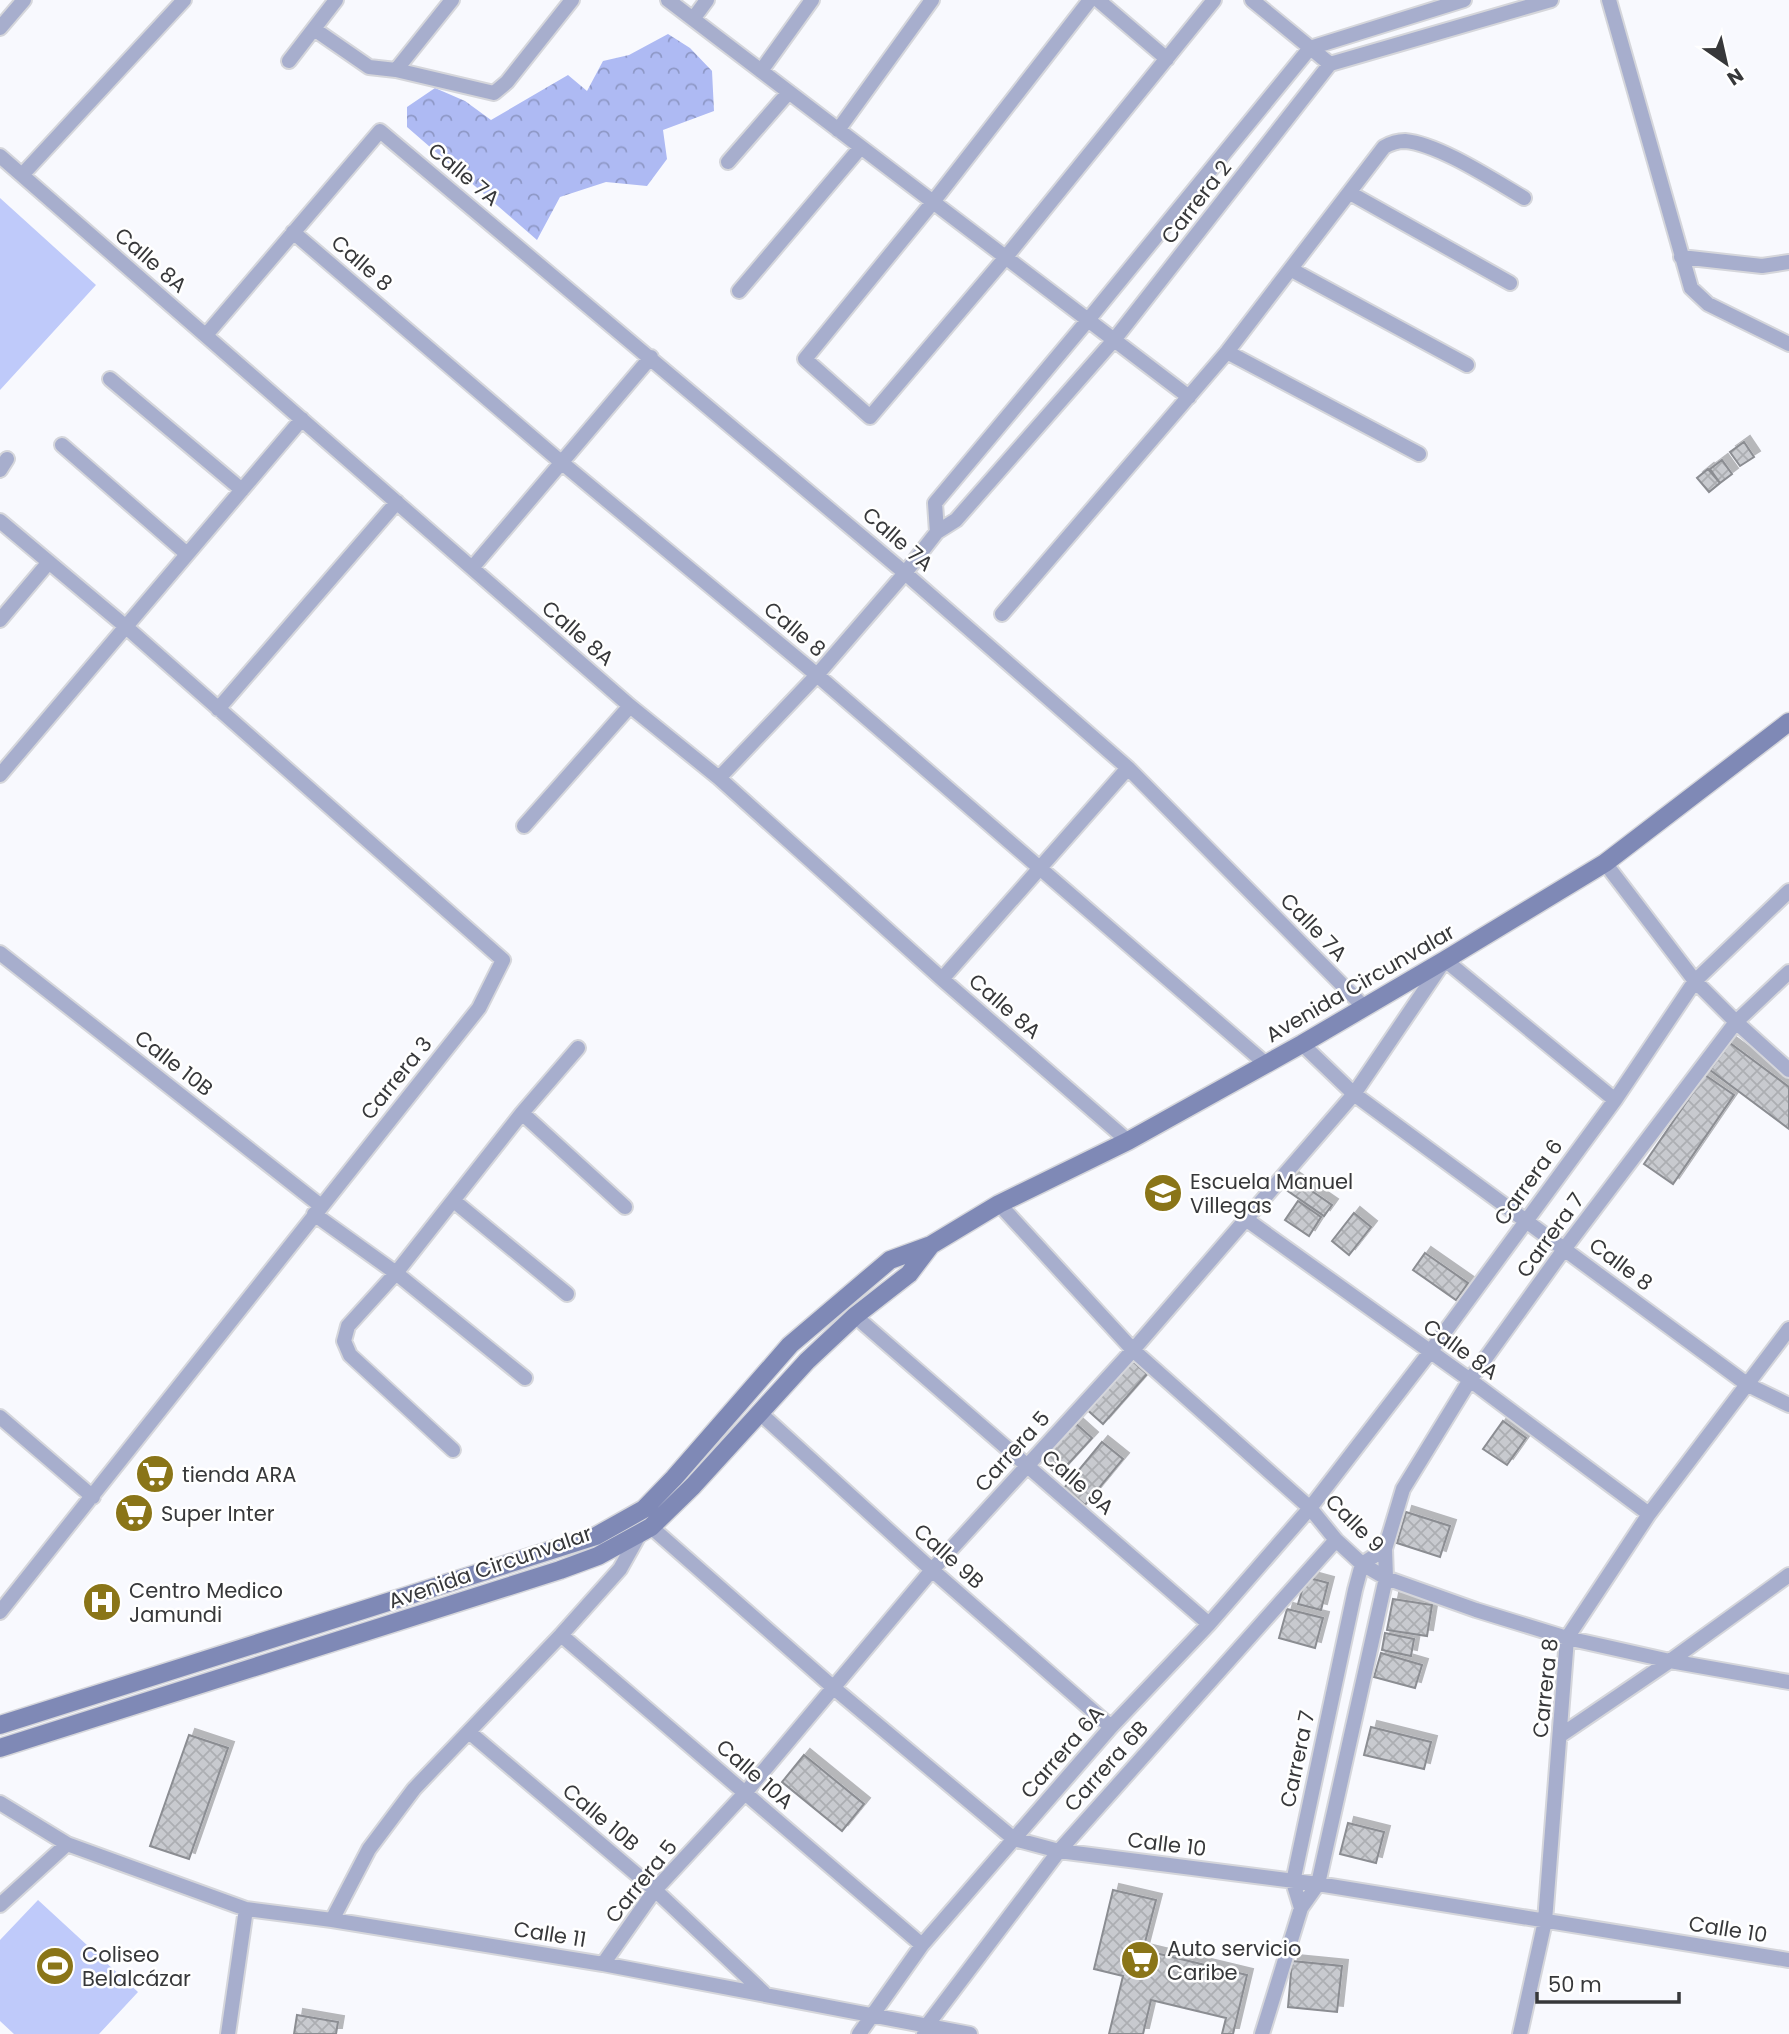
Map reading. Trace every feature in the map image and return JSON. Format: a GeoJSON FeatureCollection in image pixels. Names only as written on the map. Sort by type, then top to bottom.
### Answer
{"type":"FeatureCollection","features":[{"type":"Feature","properties":{"kind":"main road","name":"Avenida Circunvalar"},"geometry":{"type":"LineString","coordinates":[[0,1725],[596,1536],[644,1509],[790,1345],[890,1261],[931,1245],[999,1204],[1128,1141],[1266,1065],[1445,960],[1605,863],[1789,722]]}},
{"type":"Feature","properties":{"kind":"main road","name":"Avenida Circunvalar"},"geometry":{"type":"LineString","coordinates":[[0,1748],[560,1570],[598,1556],[645,1531],[693,1486],[807,1361],[855,1316],[909,1273],[931,1245]]}},
{"type":"Feature","properties":{"kind":"street"},"geometry":{"type":"LineString","coordinates":[[0,28],[24,0]]}},
{"type":"Feature","properties":{"kind":"street"},"geometry":{"type":"LineString","coordinates":[[22,175],[184,0]]}},
{"type":"Feature","properties":{"kind":"street"},"geometry":{"type":"LineString","coordinates":[[289,61],[337,0]]}},
{"type":"Feature","properties":{"kind":"street"},"geometry":{"type":"LineString","coordinates":[[396,70],[452,0]]}},
{"type":"Feature","properties":{"kind":"street"},"geometry":{"type":"LineString","coordinates":[[314,29],[369,67],[396,70],[494,93],[507,82],[572,0]]}},
{"type":"Feature","properties":{"kind":"street"},"geometry":{"type":"LineString","coordinates":[[668,0],[1189,397]]}},
{"type":"Feature","properties":{"kind":"street"},"geometry":{"type":"LineString","coordinates":[[693,19],[707,0]]}},
{"type":"Feature","properties":{"kind":"street"},"geometry":{"type":"LineString","coordinates":[[761,71],[812,0]]}},
{"type":"Feature","properties":{"kind":"street"},"geometry":{"type":"LineString","coordinates":[[838,130],[932,0]]}},
{"type":"Feature","properties":{"kind":"street"},"geometry":{"type":"LineString","coordinates":[[1090,0],[933,202],[805,359],[870,417],[1006,257],[1214,0]]}},
{"type":"Feature","properties":{"kind":"street"},"geometry":{"type":"LineString","coordinates":[[1098,0],[1167,60]]}},
{"type":"Feature","properties":{"kind":"street"},"geometry":{"type":"LineString","coordinates":[[1252,0],[1331,64],[1551,0]]}},
{"type":"Feature","properties":{"kind":"street"},"geometry":{"type":"LineString","coordinates":[[1310,48],[1464,0]]}},
{"type":"Feature","properties":{"kind":"street"},"geometry":{"type":"LineString","coordinates":[[1609,0],[1691,288],[1708,304],[1789,344]]}},
{"type":"Feature","properties":{"kind":"street","name":"Carrera 2"},"geometry":{"type":"LineString","coordinates":[[937,532],[935,503],[1310,48]]}},
{"type":"Feature","properties":{"kind":"street","name":"Carrera 2"},"geometry":{"type":"LineString","coordinates":[[719,778],[817,674],[937,532],[956,520],[1114,340],[1331,64]]}},
{"type":"Feature","properties":{"kind":"street"},"geometry":{"type":"LineString","coordinates":[[728,162],[789,92]]}},
{"type":"Feature","properties":{"kind":"street","name":"Calle 7A"},"geometry":{"type":"LineString","coordinates":[[293,232],[380,131],[905,573],[1128,768],[1364,1007]]}},
{"type":"Feature","properties":{"kind":"street"},"geometry":{"type":"LineString","coordinates":[[1002,614],[1227,352],[1384,147],[1396,141],[1426,146],[1524,198]]}},
{"type":"Feature","properties":{"kind":"street"},"geometry":{"type":"LineString","coordinates":[[739,291],[861,147]]}},
{"type":"Feature","properties":{"kind":"street","name":"Calle 8A"},"geometry":{"type":"LineString","coordinates":[[0,156],[630,706],[719,778],[1128,1141]]}},
{"type":"Feature","properties":{"kind":"street"},"geometry":{"type":"LineString","coordinates":[[1350,193],[1510,283]]}},
{"type":"Feature","properties":{"kind":"street"},"geometry":{"type":"LineString","coordinates":[[206,335],[293,232]]}},
{"type":"Feature","properties":{"kind":"street","name":"Calle 8"},"geometry":{"type":"LineString","coordinates":[[293,232],[561,462],[817,674],[1266,1065]]}},
{"type":"Feature","properties":{"kind":"street"},"geometry":{"type":"LineString","coordinates":[[1681,257],[1762,267],[1789,262]]}},
{"type":"Feature","properties":{"kind":"street"},"geometry":{"type":"LineString","coordinates":[[1292,270],[1467,365]]}},
{"type":"Feature","properties":{"kind":"street"},"geometry":{"type":"LineString","coordinates":[[1227,352],[1419,454]]}},
{"type":"Feature","properties":{"kind":"street"},"geometry":{"type":"LineString","coordinates":[[472,568],[651,357]]}},
{"type":"Feature","properties":{"kind":"street"},"geometry":{"type":"LineString","coordinates":[[110,379],[242,491]]}},
{"type":"Feature","properties":{"kind":"street"},"geometry":{"type":"LineString","coordinates":[[0,775],[302,419]]}},
{"type":"Feature","properties":{"kind":"street"},"geometry":{"type":"LineString","coordinates":[[62,445],[187,554]]}},
{"type":"Feature","properties":{"kind":"street"},"geometry":{"type":"LineString","coordinates":[[218,709],[397,502]]}},
{"type":"Feature","properties":{"kind":"street","name":"Carrera 3"},"geometry":{"type":"LineString","coordinates":[[0,521],[125,626],[503,960],[479,1008],[0,1612]]}},
{"type":"Feature","properties":{"kind":"street"},"geometry":{"type":"LineString","coordinates":[[0,620],[49,562]]}},
{"type":"Feature","properties":{"kind":"street"},"geometry":{"type":"LineString","coordinates":[[523,826],[630,706]]}},
{"type":"Feature","properties":{"kind":"street"},"geometry":{"type":"LineString","coordinates":[[943,979],[1128,768]]}},
{"type":"Feature","properties":{"kind":"street"},"geometry":{"type":"LineString","coordinates":[[1605,863],[1695,981],[1735,1023],[1789,1070]]}},
{"type":"Feature","properties":{"kind":"street","name":"Carrera 6"},"geometry":{"type":"LineString","coordinates":[[1310,1508],[1430,1352],[1615,1100],[1695,981],[1789,891]]}},
{"type":"Feature","properties":{"kind":"street","name":"Calle 10B"},"geometry":{"type":"LineString","coordinates":[[0,953],[525,1378]]}},
{"type":"Feature","properties":{"kind":"street"},"geometry":{"type":"LineString","coordinates":[[1445,960],[1615,1100]]}},
{"type":"Feature","properties":{"kind":"street","name":"Carrera 5"},"geometry":{"type":"LineString","coordinates":[[603,1964],[655,1890],[745,1793],[835,1689],[932,1570],[1133,1350],[1354,1094],[1445,960]]}},
{"type":"Feature","properties":{"kind":"street","name":"Carrera 7"},"geometry":{"type":"LineString","coordinates":[[1262,2034],[1301,1908],[1318,1884],[1386,1578],[1385,1549],[1403,1489],[1471,1380],[1565,1248],[1735,1023],[1789,972]]}},
{"type":"Feature","properties":{"kind":"street","name":"Calle 8"},"geometry":{"type":"LineString","coordinates":[[1302,1044],[1354,1094],[1748,1385],[1789,1405]]}},
{"type":"Feature","properties":{"kind":"street"},"geometry":{"type":"LineString","coordinates":[[453,1450],[350,1355],[344,1341],[348,1326],[396,1273],[522,1113],[578,1048]]}},
{"type":"Feature","properties":{"kind":"street"},"geometry":{"type":"LineString","coordinates":[[522,1113],[625,1207]]}},
{"type":"Feature","properties":{"kind":"street"},"geometry":{"type":"LineString","coordinates":[[454,1201],[567,1294]]}},
{"type":"Feature","properties":{"kind":"street","name":"Calle 9"},"geometry":{"type":"LineString","coordinates":[[999,1204],[1133,1350],[1310,1508],[1362,1564],[1386,1578],[1476,1611],[1567,1638],[1670,1661],[1789,1682]]}},
{"type":"Feature","properties":{"kind":"street","name":"Calle 8A"},"geometry":{"type":"LineString","coordinates":[[1247,1220],[1471,1380],[1649,1514]]}},
{"type":"Feature","properties":{"kind":"street","name":"Calle 9A"},"geometry":{"type":"LineString","coordinates":[[855,1316],[1209,1624]]}},
{"type":"Feature","properties":{"kind":"street","name":"Carrera 8"},"geometry":{"type":"LineString","coordinates":[[1520,2034],[1545,1921],[1567,1638],[1649,1514],[1789,1329]]}},
{"type":"Feature","properties":{"kind":"street","name":"Calle 9B"},"geometry":{"type":"LineString","coordinates":[[761,1414],[932,1570],[1111,1727]]}},
{"type":"Feature","properties":{"kind":"street"},"geometry":{"type":"LineString","coordinates":[[0,1417],[93,1497]]}},
{"type":"Feature","properties":{"kind":"street","name":"Carrera 6A"},"geometry":{"type":"LineString","coordinates":[[859,2034],[922,1945],[1111,1727],[1209,1624],[1310,1508]]}},
{"type":"Feature","properties":{"kind":"street"},"geometry":{"type":"LineString","coordinates":[[332,1920],[369,1849],[414,1789],[561,1635],[620,1569],[645,1531]]}},
{"type":"Feature","properties":{"kind":"street","name":"Calle 10"},"geometry":{"type":"LineString","coordinates":[[645,1531],[1014,1839],[1059,1851],[1318,1884],[1789,1960]]}},
{"type":"Feature","properties":{"kind":"street","name":"Carrera 6B"},"geometry":{"type":"LineString","coordinates":[[926,2029],[1059,1851],[1336,1539]]}},
{"type":"Feature","properties":{"kind":"street"},"geometry":{"type":"LineString","coordinates":[[1362,1564],[1385,1549]]}},
{"type":"Feature","properties":{"kind":"street","name":"Carrera 7"},"geometry":{"type":"LineString","coordinates":[[1301,1908],[1293,1882],[1362,1564]]}},
{"type":"Feature","properties":{"kind":"street"},"geometry":{"type":"LineString","coordinates":[[1561,1735],[1670,1661],[1789,1574]]}},
{"type":"Feature","properties":{"kind":"street","name":"Calle 10A"},"geometry":{"type":"LineString","coordinates":[[561,1635],[922,1945]]}},
{"type":"Feature","properties":{"kind":"street","name":"Calle 10B"},"geometry":{"type":"LineString","coordinates":[[469,1732],[655,1890],[764,1993]]}},
{"type":"Feature","properties":{"kind":"street","name":"Calle 11"},"geometry":{"type":"LineString","coordinates":[[0,1803],[67,1844],[246,1909],[332,1920],[603,1964],[871,2014],[926,2029],[970,2034]]}},
{"type":"Feature","properties":{"kind":"street"},"geometry":{"type":"LineString","coordinates":[[0,1905],[67,1844]]}},
{"type":"Feature","properties":{"kind":"street"},"geometry":{"type":"LineString","coordinates":[[228,2034],[246,1909]]}},
{"type":"Feature","properties":{"kind":"green space"},"geometry":{"type":"Polygon","coordinates":[[[668,34],[690,48],[712,71],[714,111],[663,130],[667,159],[647,186],[606,182],[560,197],[537,240],[407,127],[407,107],[435,88],[465,101],[491,120],[568,75],[587,91],[603,61],[629,55],[668,34]]]}},
{"type":"Feature","properties":{"kind":"shaded area"},"geometry":{"type":"Polygon","coordinates":[[[0,198],[96,285],[0,390],[0,198]]]}},
{"type":"Feature","properties":{"kind":"shaded area","name":"Coliseo Belalcázar"},"geometry":{"type":"Polygon","coordinates":[[[38,1900],[138,1992],[99,2034],[14,2034],[0,2021],[0,1940],[38,1900]]]}},
{"type":"Feature","properties":{"kind":"building"},"geometry":{"type":"Polygon","coordinates":[[[1744,442],[1754,457],[1740,466],[1730,452],[1744,442]]]}},
{"type":"Feature","properties":{"kind":"building"},"geometry":{"type":"Polygon","coordinates":[[[1722,460],[1732,474],[1720,483],[1710,469],[1722,460]]]}},
{"type":"Feature","properties":{"kind":"building"},"geometry":{"type":"Polygon","coordinates":[[[1708,469],[1720,483],[1709,492],[1697,478],[1708,469]]]}},
{"type":"Feature","properties":{"kind":"building"},"geometry":{"type":"Polygon","coordinates":[[[1730,1043],[1789,1087],[1789,1129],[1710,1070],[1730,1043]]]}},
{"type":"Feature","properties":{"kind":"building"},"geometry":{"type":"Polygon","coordinates":[[[1705,1075],[1734,1095],[1673,1184],[1644,1164],[1705,1075]]]}},
{"type":"Feature","properties":{"kind":"building"},"geometry":{"type":"Polygon","coordinates":[[[1290,1176],[1332,1205],[1324,1216],[1282,1187],[1290,1176]]]}},
{"type":"Feature","properties":{"kind":"building"},"geometry":{"type":"Polygon","coordinates":[[[1298,1201],[1321,1217],[1309,1236],[1285,1220],[1298,1201]]]}},
{"type":"Feature","properties":{"kind":"building"},"geometry":{"type":"Polygon","coordinates":[[[1354,1213],[1371,1227],[1349,1255],[1332,1241],[1354,1213]]]}},
{"type":"Feature","properties":{"kind":"building"},"geometry":{"type":"Polygon","coordinates":[[[1425,1253],[1468,1283],[1456,1300],[1413,1270],[1425,1253]]]}},
{"type":"Feature","properties":{"kind":"building"},"geometry":{"type":"Polygon","coordinates":[[[1129,1358],[1147,1374],[1103,1424],[1085,1408],[1129,1358]]]}},
{"type":"Feature","properties":{"kind":"building"},"geometry":{"type":"Polygon","coordinates":[[[1073,1421],[1092,1438],[1058,1475],[1039,1458],[1073,1421]]]}},
{"type":"Feature","properties":{"kind":"building"},"geometry":{"type":"Polygon","coordinates":[[[1503,1421],[1526,1438],[1507,1465],[1483,1449],[1503,1421]]]}},
{"type":"Feature","properties":{"kind":"building"},"geometry":{"type":"Polygon","coordinates":[[[1102,1442],[1123,1459],[1085,1505],[1064,1488],[1102,1442]]]}},
{"type":"Feature","properties":{"kind":"building"},"geometry":{"type":"Polygon","coordinates":[[[1406,1512],[1450,1526],[1440,1557],[1397,1543],[1406,1512]]]}},
{"type":"Feature","properties":{"kind":"building"},"geometry":{"type":"Polygon","coordinates":[[[1306,1577],[1328,1583],[1321,1610],[1298,1604],[1306,1577]]]}},
{"type":"Feature","properties":{"kind":"building"},"geometry":{"type":"Polygon","coordinates":[[[1393,1599],[1432,1605],[1427,1636],[1387,1630],[1393,1599]]]}},
{"type":"Feature","properties":{"kind":"building"},"geometry":{"type":"Polygon","coordinates":[[[1287,1609],[1323,1618],[1315,1648],[1279,1638],[1287,1609]]]}},
{"type":"Feature","properties":{"kind":"building"},"geometry":{"type":"Polygon","coordinates":[[[1385,1633],[1414,1639],[1411,1656],[1382,1650],[1385,1633]]]}},
{"type":"Feature","properties":{"kind":"building"},"geometry":{"type":"Polygon","coordinates":[[[1381,1653],[1422,1665],[1415,1688],[1374,1677],[1381,1653]]]}},
{"type":"Feature","properties":{"kind":"building"},"geometry":{"type":"Polygon","coordinates":[[[1371,1727],[1431,1742],[1424,1769],[1364,1755],[1371,1727]]]}},
{"type":"Feature","properties":{"kind":"building"},"geometry":{"type":"Polygon","coordinates":[[[189,1735],[228,1748],[189,1859],[150,1846],[189,1735]]]}},
{"type":"Feature","properties":{"kind":"building"},"geometry":{"type":"Polygon","coordinates":[[[804,1755],[864,1804],[842,1831],[782,1782],[804,1755]]]}},
{"type":"Feature","properties":{"kind":"building"},"geometry":{"type":"Polygon","coordinates":[[[1348,1823],[1384,1832],[1376,1863],[1340,1854],[1348,1823]]]}},
{"type":"Feature","properties":{"kind":"building","name":"Auto servicio Caribe"},"geometry":{"type":"Polygon","coordinates":[[[1113,1890],[1156,1900],[1143,1950],[1247,1975],[1233,2034],[1222,2034],[1226,2018],[1151,2000],[1143,2034],[1109,2034],[1123,1976],[1094,1969],[1113,1890]]]}},
{"type":"Feature","properties":{"kind":"building"},"geometry":{"type":"Polygon","coordinates":[[[1292,1961],[1342,1966],[1337,2012],[1288,2007],[1292,1961]]]}},
{"type":"Feature","properties":{"kind":"building"},"geometry":{"type":"Polygon","coordinates":[[[297,2015],[338,2022],[336,2034],[294,2034],[297,2015]]]}},
{"type":"Feature","properties":{"kind":"place","name":"Escuela Manuel Villegas"},"geometry":{"type":"Point","coordinates":[1163,1193]}},
{"type":"Feature","properties":{"kind":"place","name":"tienda ARA"},"geometry":{"type":"Point","coordinates":[155,1474]}},
{"type":"Feature","properties":{"kind":"place","name":"Super Inter"},"geometry":{"type":"Point","coordinates":[134,1513]}},
{"type":"Feature","properties":{"kind":"place","name":"Centro Medico Jamundi"},"geometry":{"type":"Point","coordinates":[102,1602]}},
{"type":"Feature","properties":{"kind":"place","name":"Auto servicio Caribe"},"geometry":{"type":"Point","coordinates":[1140,1960]}},
{"type":"Feature","properties":{"kind":"place","name":"Coliseo Belalcázar"},"geometry":{"type":"Point","coordinates":[55,1966]}}]}
